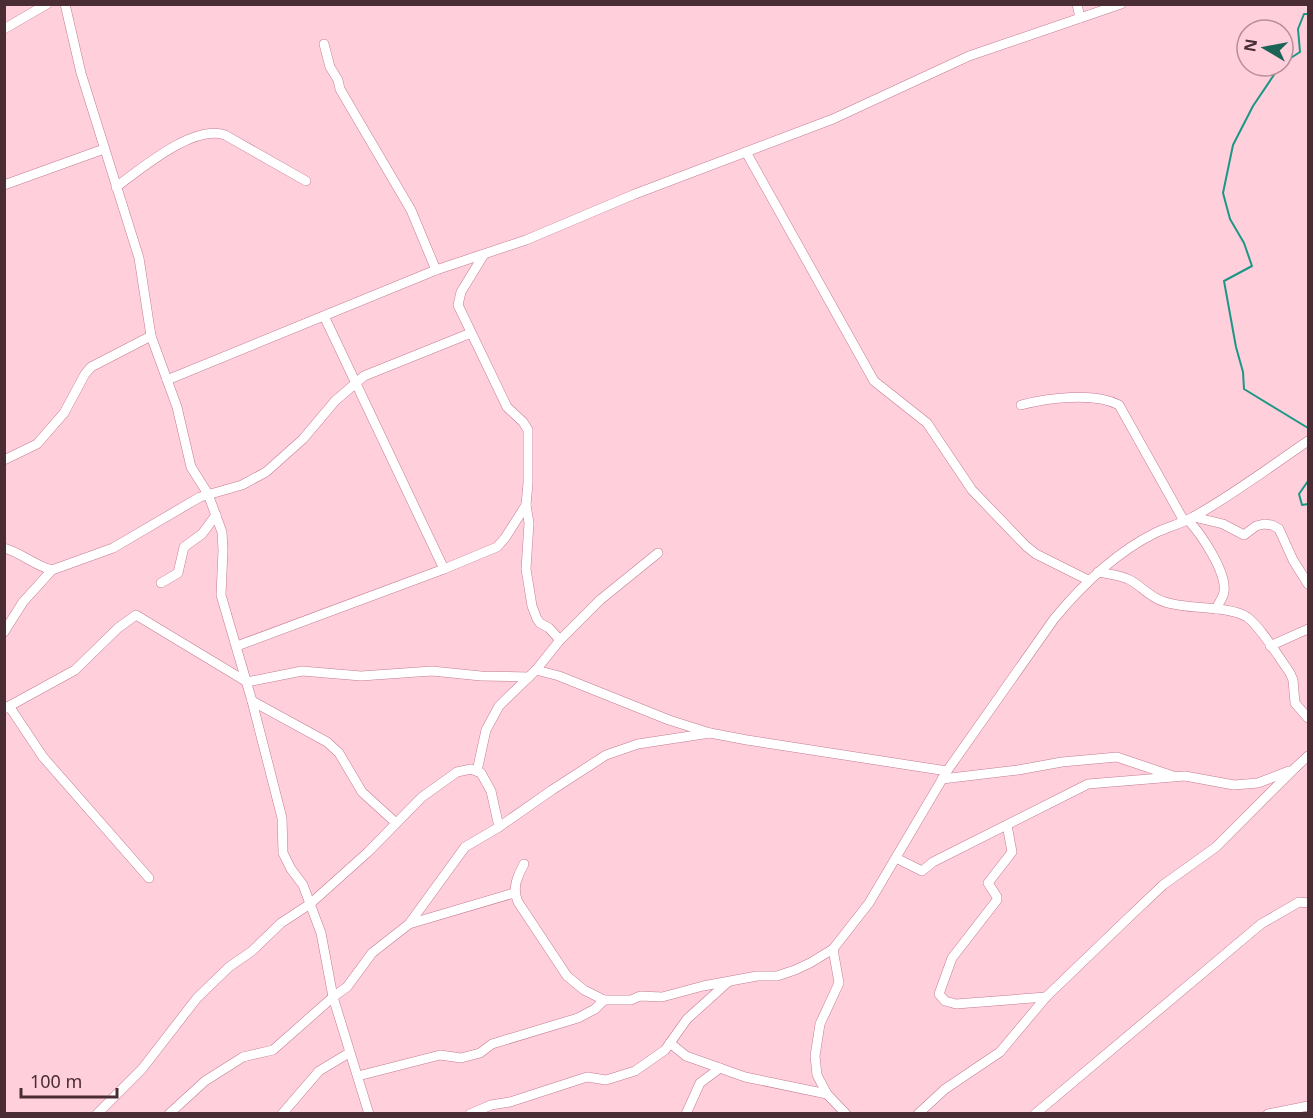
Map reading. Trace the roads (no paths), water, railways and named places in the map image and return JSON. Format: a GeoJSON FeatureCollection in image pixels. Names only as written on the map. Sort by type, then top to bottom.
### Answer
{"type":"FeatureCollection","features":[{"type":"Feature","properties":{"kind":"street"},"geometry":{"type":"LineString","coordinates":[[4,29],[46,4]]}},
{"type":"Feature","properties":{"kind":"street"},"geometry":{"type":"LineString","coordinates":[[65,4],[81,73],[139,258],[151,336],[177,407],[191,467],[208,494],[223,541],[220,595],[237,646],[282,818],[283,853],[303,885],[321,933],[333,997],[369,1113]]}},
{"type":"Feature","properties":{"kind":"street"},"geometry":{"type":"LineString","coordinates":[[1077,4],[1080,18]]}},
{"type":"Feature","properties":{"kind":"street"},"geometry":{"type":"LineString","coordinates":[[166,380],[436,270],[483,256],[635,194],[832,119],[969,56],[1121,4]]}},
{"type":"Feature","properties":{"kind":"street"},"geometry":{"type":"LineString","coordinates":[[324,44],[330,67],[340,88],[411,210],[436,270]]}},
{"type":"Feature","properties":{"kind":"street"},"geometry":{"type":"LineString","coordinates":[[116,187],[165,152],[210,132],[225,135],[306,181]]}},
{"type":"Feature","properties":{"kind":"street"},"geometry":{"type":"LineString","coordinates":[[4,185],[104,149]]}},
{"type":"Feature","properties":{"kind":"street"},"geometry":{"type":"LineString","coordinates":[[746,152],[874,381],[927,423],[972,490],[1026,546],[1036,554],[1089,580]]}},
{"type":"Feature","properties":{"kind":"street"},"geometry":{"type":"LineString","coordinates":[[483,256],[458,300],[460,311],[507,407],[528,430],[526,505],[529,517],[526,569],[532,606],[538,621],[549,628],[560,640]]}},
{"type":"Feature","properties":{"kind":"street"},"geometry":{"type":"LineString","coordinates":[[324,316],[444,569]]}},
{"type":"Feature","properties":{"kind":"street"},"geometry":{"type":"LineString","coordinates":[[4,632],[23,602],[52,570],[113,548],[208,494],[242,485],[266,472],[303,439],[335,400],[364,376],[383,366],[471,333]]}},
{"type":"Feature","properties":{"kind":"street"},"geometry":{"type":"LineString","coordinates":[[4,460],[37,444],[64,412],[91,367],[151,336]]}},
{"type":"Feature","properties":{"kind":"street"},"geometry":{"type":"LineString","coordinates":[[1021,405],[1062,398],[1108,401],[1119,405],[1203,538],[1223,580],[1224,592],[1216,609]]}},
{"type":"Feature","properties":{"kind":"street"},"geometry":{"type":"LineString","coordinates":[[524,864],[517,876],[514,893],[518,902],[567,976],[584,990],[604,1000],[631,1000],[640,996],[662,997],[703,986],[757,976],[777,976],[795,970],[833,949],[869,903],[945,775],[1054,619],[1089,580],[1140,541],[1189,519],[1308,441]]}},
{"type":"Feature","properties":{"kind":"street"},"geometry":{"type":"LineString","coordinates":[[237,646],[497,547],[526,505]]}},
{"type":"Feature","properties":{"kind":"street"},"geometry":{"type":"LineString","coordinates":[[162,583],[178,573],[184,547],[202,534],[216,515]]}},
{"type":"Feature","properties":{"kind":"street"},"geometry":{"type":"LineString","coordinates":[[1189,519],[1223,524],[1244,535],[1260,525],[1267,524],[1276,527],[1282,534],[1293,560],[1308,584]]}},
{"type":"Feature","properties":{"kind":"street"},"geometry":{"type":"LineString","coordinates":[[4,548],[25,556],[41,567],[52,570]]}},
{"type":"Feature","properties":{"kind":"street"},"geometry":{"type":"LineString","coordinates":[[477,771],[486,730],[499,705],[600,600],[658,553]]}},
{"type":"Feature","properties":{"kind":"street"},"geometry":{"type":"LineString","coordinates":[[1098,572],[1127,578],[1151,597],[1164,602],[1178,606],[1216,609],[1241,614],[1248,618],[1290,673],[1293,680],[1295,703],[1308,718]]}},
{"type":"Feature","properties":{"kind":"street"},"geometry":{"type":"LineString","coordinates":[[149,878],[43,757],[7,708],[75,670],[118,628],[136,615],[247,682],[302,671],[361,676],[432,671],[481,676],[532,673],[559,676],[669,720],[710,733],[945,775],[1024,770],[1062,762],[1117,757],[1175,777]]}},
{"type":"Feature","properties":{"kind":"street"},"geometry":{"type":"LineString","coordinates":[[1270,646],[1308,629]]}},
{"type":"Feature","properties":{"kind":"street"},"geometry":{"type":"LineString","coordinates":[[252,701],[311,732],[337,751],[363,792],[396,823]]}},
{"type":"Feature","properties":{"kind":"street"},"geometry":{"type":"LineString","coordinates":[[169,1113],[206,1081],[243,1057],[273,1050],[347,987],[372,953],[409,924],[465,847],[606,756],[638,744],[710,733]]}},
{"type":"Feature","properties":{"kind":"street"},"geometry":{"type":"LineString","coordinates":[[918,1113],[945,1089],[1000,1052],[1046,998],[1163,885],[1216,847],[1308,756]]}},
{"type":"Feature","properties":{"kind":"street"},"geometry":{"type":"LineString","coordinates":[[896,858],[922,871],[933,862],[1088,784],[1195,777],[1224,785],[1234,785],[1258,783],[1294,768]]}},
{"type":"Feature","properties":{"kind":"street"},"geometry":{"type":"LineString","coordinates":[[97,1113],[142,1069],[197,998],[281,923],[310,904],[368,852],[422,797],[449,777],[465,770],[477,771],[485,777],[491,791],[499,827]]}},
{"type":"Feature","properties":{"kind":"street"},"geometry":{"type":"LineString","coordinates":[[1007,825],[1011,852],[988,883],[998,897],[997,900],[952,958],[939,994],[945,1001],[956,1005],[1046,998]]}},
{"type":"Feature","properties":{"kind":"street"},"geometry":{"type":"LineString","coordinates":[[409,924],[514,893]]}},
{"type":"Feature","properties":{"kind":"street"},"geometry":{"type":"LineString","coordinates":[[1035,1113],[1261,924],[1304,902],[1308,895]]}},
{"type":"Feature","properties":{"kind":"street"},"geometry":{"type":"LineString","coordinates":[[833,949],[839,982],[820,1024],[814,1056],[817,1075],[826,1094],[846,1113]]}},
{"type":"Feature","properties":{"kind":"street"},"geometry":{"type":"LineString","coordinates":[[470,1113],[587,1077],[606,1080],[626,1075],[648,1064],[665,1050],[687,1019],[729,982]]}},
{"type":"Feature","properties":{"kind":"street"},"geometry":{"type":"LineString","coordinates":[[358,1076],[440,1055],[461,1058],[480,1053],[492,1044],[578,1018],[595,1010],[604,1000]]}},
{"type":"Feature","properties":{"kind":"street"},"geometry":{"type":"LineString","coordinates":[[670,1042],[686,1056],[745,1077],[826,1094]]}},
{"type":"Feature","properties":{"kind":"street"},"geometry":{"type":"LineString","coordinates":[[282,1113],[319,1071],[349,1053]]}},
{"type":"Feature","properties":{"kind":"street"},"geometry":{"type":"LineString","coordinates":[[686,1113],[700,1083],[720,1068]]}},
{"type":"Feature","properties":{"kind":"street"},"geometry":{"type":"LineString","coordinates":[[1268,1113],[1308,1106]]}},
{"type":"Feature","properties":{"kind":"waterway"},"geometry":{"type":"LineString","coordinates":[[1295,55],[1300,52],[1298,29],[1304,14],[1308,14]]}},
{"type":"Feature","properties":{"kind":"waterway"},"geometry":{"type":"LineString","coordinates":[[1272,78],[1253,106],[1233,145],[1223,193],[1230,219],[1244,243],[1252,266],[1224,281],[1243,372],[1244,389],[1308,428]]}},
{"type":"Feature","properties":{"kind":"waterway"},"geometry":{"type":"LineString","coordinates":[[1308,481],[1299,494],[1302,505],[1308,504]]}}]}
